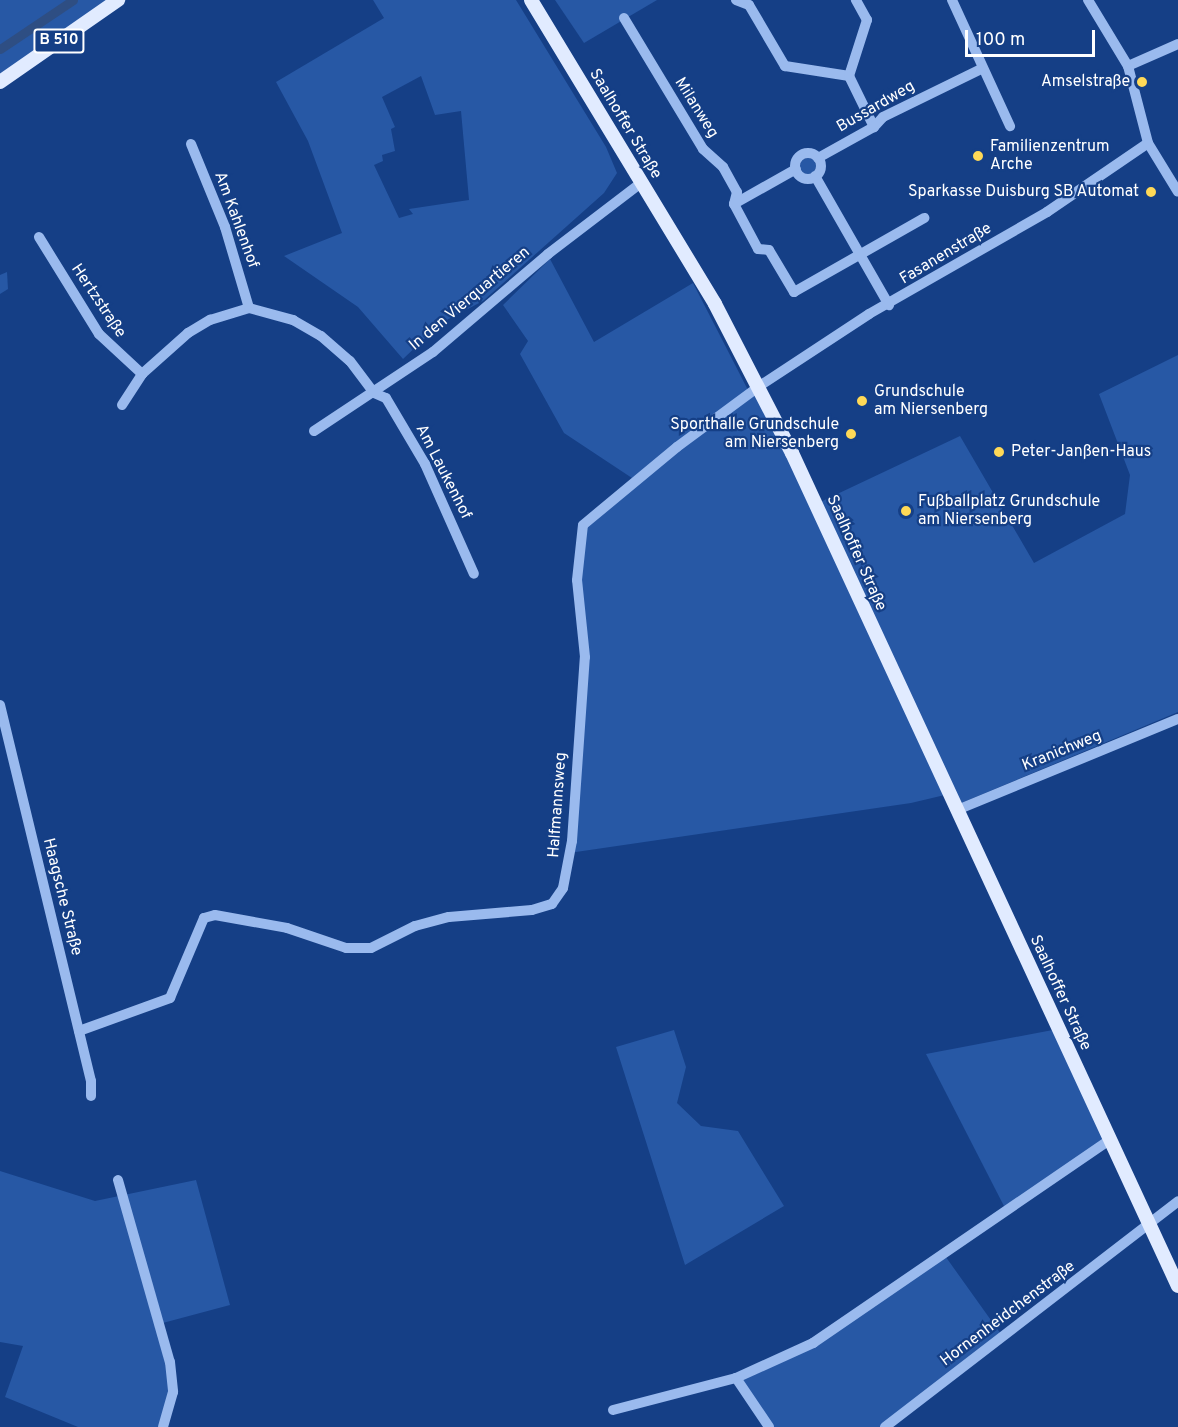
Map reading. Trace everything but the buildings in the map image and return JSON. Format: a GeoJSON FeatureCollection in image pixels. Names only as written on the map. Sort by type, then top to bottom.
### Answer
{"type":"FeatureCollection","features":[{"type":"Feature","properties":{"kind":"main road","name":"B 510"},"geometry":{"type":"LineString","coordinates":[[0,82],[118,0]]}},
{"type":"Feature","properties":{"kind":"main road","name":"Saalhoffer Straße"},"geometry":{"type":"LineString","coordinates":[[531,0],[715,304],[758,387],[1178,1286]]}},
{"type":"Feature","properties":{"kind":"street"},"geometry":{"type":"LineString","coordinates":[[736,0],[749,5],[785,66],[849,76]]}},
{"type":"Feature","properties":{"kind":"street"},"geometry":{"type":"LineString","coordinates":[[856,0],[867,20],[849,76],[874,127]]}},
{"type":"Feature","properties":{"kind":"street"},"geometry":{"type":"LineString","coordinates":[[952,0],[1010,126]]}},
{"type":"Feature","properties":{"kind":"street"},"geometry":{"type":"LineString","coordinates":[[1088,0],[1128,66],[1148,143],[1178,192]]}},
{"type":"Feature","properties":{"kind":"street","name":"Milanweg"},"geometry":{"type":"LineString","coordinates":[[624,18],[703,149],[723,167],[737,192],[734,204],[758,249],[769,250],[794,292],[860,254]]}},
{"type":"Feature","properties":{"kind":"street"},"geometry":{"type":"LineString","coordinates":[[1128,66],[1178,44]]}},
{"type":"Feature","properties":{"kind":"street","name":"Bussardweg"},"geometry":{"type":"LineString","coordinates":[[818,158],[874,127],[883,117],[983,68]]}},
{"type":"Feature","properties":{"kind":"street","name":"Fasanenstraße"},"geometry":{"type":"LineString","coordinates":[[758,387],[869,314],[889,305],[969,254],[1047,212],[1148,143]]}},
{"type":"Feature","properties":{"kind":"street","name":"Am Kahlenhof"},"geometry":{"type":"LineString","coordinates":[[191,144],[225,227],[249,308]]}},
{"type":"Feature","properties":{"kind":"street"},"geometry":{"type":"LineString","coordinates":[[734,204],[796,169],[801,155],[810,153],[818,158],[820,169],[815,177]]}},
{"type":"Feature","properties":{"kind":"street"},"geometry":{"type":"LineString","coordinates":[[796,169],[805,178],[815,177]]}},
{"type":"Feature","properties":{"kind":"street"},"geometry":{"type":"LineString","coordinates":[[815,177],[889,305]]}},
{"type":"Feature","properties":{"kind":"street","name":"In den Vierquartieren"},"geometry":{"type":"LineString","coordinates":[[314,431],[374,393],[449,340],[539,261],[640,183]]}},
{"type":"Feature","properties":{"kind":"street"},"geometry":{"type":"LineString","coordinates":[[860,254],[924,218]]}},
{"type":"Feature","properties":{"kind":"street","name":"Hertzstraße"},"geometry":{"type":"LineString","coordinates":[[39,237],[99,334],[142,374]]}},
{"type":"Feature","properties":{"kind":"street"},"geometry":{"type":"LineString","coordinates":[[122,405],[142,374],[188,333],[210,320],[249,308]]}},
{"type":"Feature","properties":{"kind":"street","name":"Am Laukenhof"},"geometry":{"type":"LineString","coordinates":[[249,308],[293,320],[321,336],[350,361],[374,393],[386,398],[425,464],[474,574]]}},
{"type":"Feature","properties":{"kind":"street","name":"Halfmannsweg"},"geometry":{"type":"LineString","coordinates":[[79,1031],[170,998],[204,918],[215,915],[287,928],[346,948],[371,948],[415,927],[449,917],[532,910],[552,904],[563,888],[572,841],[585,657],[578,580],[583,525],[677,447],[758,387]]}},
{"type":"Feature","properties":{"kind":"street","name":"Haagsche Straße"},"geometry":{"type":"LineString","coordinates":[[0,705],[79,1031],[91,1096]]}},
{"type":"Feature","properties":{"kind":"street","name":"Kranichweg"},"geometry":{"type":"LineString","coordinates":[[957,810],[1178,719]]}},
{"type":"Feature","properties":{"kind":"street"},"geometry":{"type":"LineString","coordinates":[[613,1410],[736,1378],[813,1343],[852,1319],[966,1236],[1110,1140]]}},
{"type":"Feature","properties":{"kind":"street"},"geometry":{"type":"LineString","coordinates":[[118,1180],[170,1362],[173,1392],[163,1427]]}},
{"type":"Feature","properties":{"kind":"street","name":"Hornenheidchenstraße"},"geometry":{"type":"LineString","coordinates":[[885,1427],[1178,1201]]}},
{"type":"Feature","properties":{"kind":"street"},"geometry":{"type":"LineString","coordinates":[[736,1378],[769,1427]]}},
{"type":"Feature","properties":{"kind":"shaded area"},"geometry":{"type":"Polygon","coordinates":[[[0,0],[112,0],[0,77],[0,0]]]}},
{"type":"Feature","properties":{"kind":"shaded area"},"geometry":{"type":"Polygon","coordinates":[[[373,0],[516,0],[606,147],[617,173],[604,193],[483,301],[441,323],[403,359],[358,307],[284,256],[342,233],[308,141],[276,82],[384,18],[373,0]],[[421,76],[382,97],[395,127],[391,129],[395,151],[382,155],[383,161],[374,165],[399,218],[413,214],[409,209],[469,200],[461,111],[435,115],[421,76]]]}},
{"type":"Feature","properties":{"kind":"shaded area"},"geometry":{"type":"Polygon","coordinates":[[[555,0],[657,0],[584,43],[555,0]]]}},
{"type":"Feature","properties":{"kind":"shaded area"},"geometry":{"type":"Polygon","coordinates":[[[808,158],[814,160],[816,166],[814,172],[808,174],[802,172],[800,166],[802,160],[808,158]]]}},
{"type":"Feature","properties":{"kind":"shaded area"},"geometry":{"type":"Polygon","coordinates":[[[550,259],[594,342],[693,283],[749,392],[758,387],[816,504],[960,436],[1034,563],[1125,514],[1130,475],[1099,394],[1178,355],[1178,712],[954,806],[949,794],[911,803],[569,853],[586,653],[578,580],[584,520],[635,480],[564,433],[520,354],[528,341],[503,305],[550,259]]]}},
{"type":"Feature","properties":{"kind":"shaded area"},"geometry":{"type":"Polygon","coordinates":[[[7,272],[8,289],[0,294],[0,275],[7,272]]]}},
{"type":"Feature","properties":{"kind":"shaded area"},"geometry":{"type":"Polygon","coordinates":[[[1058,1029],[1110,1140],[1006,1210],[926,1054],[1058,1029]]]}},
{"type":"Feature","properties":{"kind":"shaded area"},"geometry":{"type":"Polygon","coordinates":[[[674,1030],[686,1067],[677,1103],[701,1126],[738,1131],[784,1206],[685,1265],[616,1047],[674,1030]]]}},
{"type":"Feature","properties":{"kind":"shaded area"},"geometry":{"type":"Polygon","coordinates":[[[0,1171],[95,1201],[196,1180],[230,1305],[159,1324],[172,1379],[163,1427],[78,1427],[5,1397],[23,1346],[0,1342],[0,1171]]]}},
{"type":"Feature","properties":{"kind":"shaded area"},"geometry":{"type":"Polygon","coordinates":[[[943,1253],[1003,1337],[885,1427],[769,1427],[736,1378],[813,1343],[943,1253]]]}},
{"type":"Feature","properties":{"kind":"waterway"},"geometry":{"type":"LineString","coordinates":[[0,49],[73,0]]}},
{"type":"Feature","properties":{"kind":"place","name":"Amselstraße"},"geometry":{"type":"Point","coordinates":[1142,82]}},
{"type":"Feature","properties":{"kind":"place","name":"Familienzentrum Arche"},"geometry":{"type":"Point","coordinates":[978,156]}},
{"type":"Feature","properties":{"kind":"place","name":"Sparkasse Duisburg SB Automat"},"geometry":{"type":"Point","coordinates":[1151,192]}},
{"type":"Feature","properties":{"kind":"place","name":"Grundschule am Niersenberg"},"geometry":{"type":"Point","coordinates":[862,401]}},
{"type":"Feature","properties":{"kind":"place","name":"Sporthalle Grundschule am Niersenberg"},"geometry":{"type":"Point","coordinates":[851,434]}},
{"type":"Feature","properties":{"kind":"place","name":"Peter-Janßen-Haus"},"geometry":{"type":"Point","coordinates":[999,452]}},
{"type":"Feature","properties":{"kind":"place","name":"Fußballplatz Grundschule am Niersenberg"},"geometry":{"type":"Point","coordinates":[906,511]}}]}
